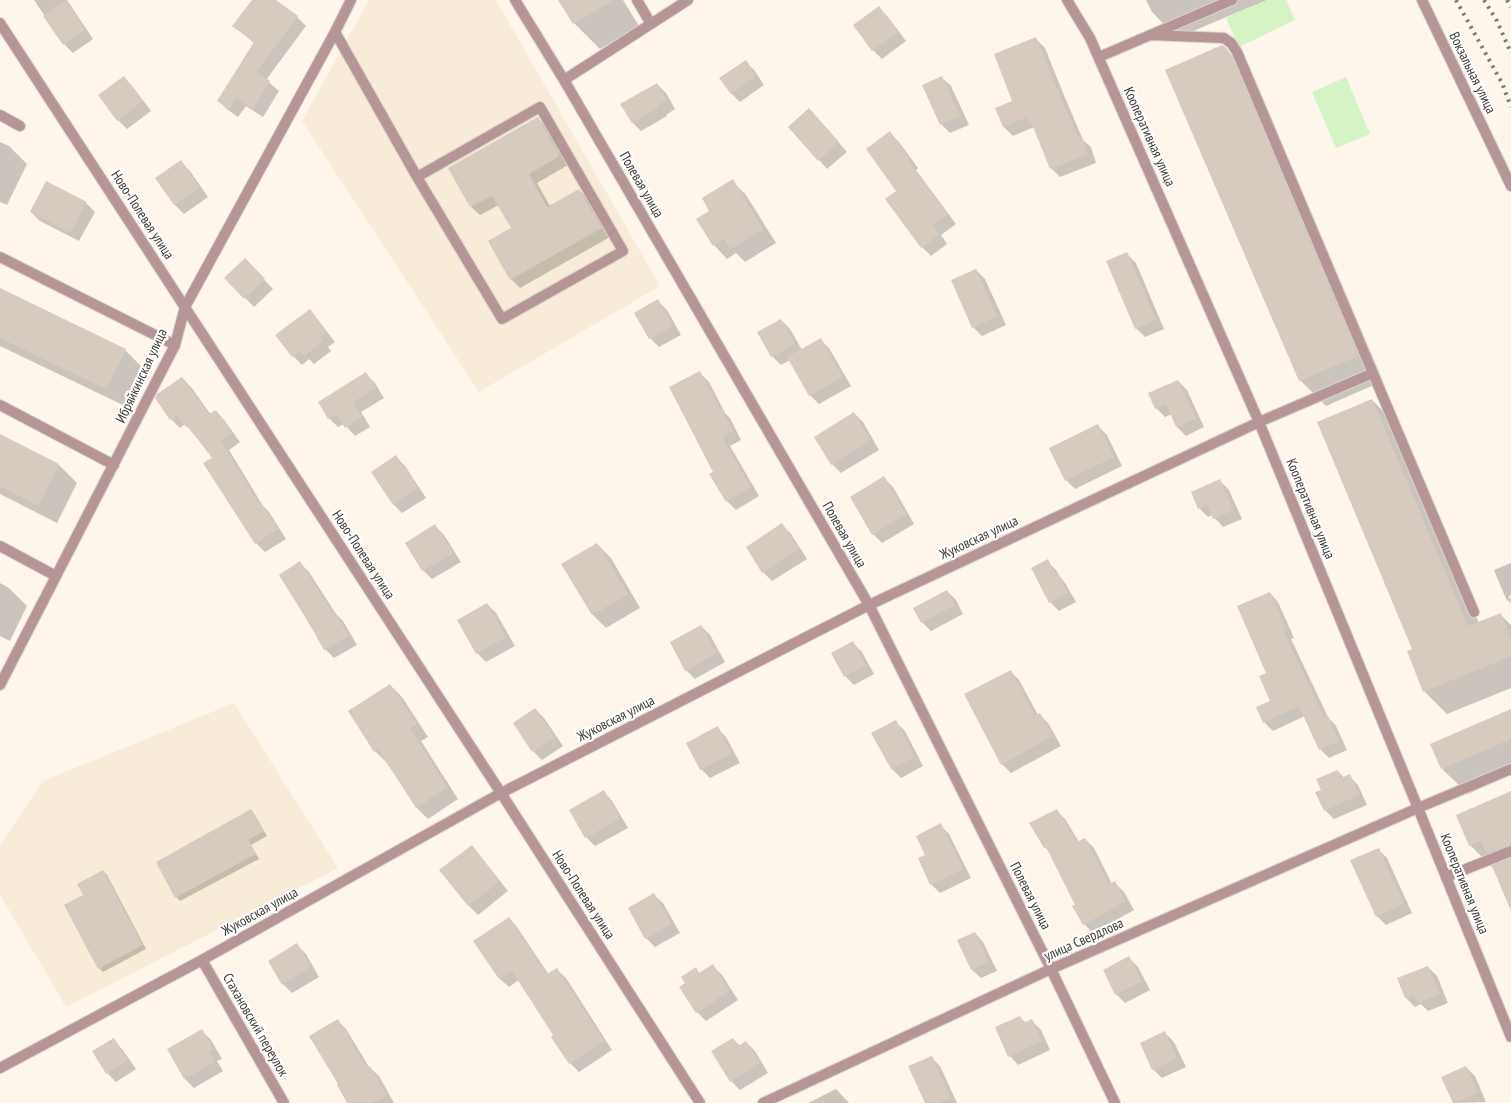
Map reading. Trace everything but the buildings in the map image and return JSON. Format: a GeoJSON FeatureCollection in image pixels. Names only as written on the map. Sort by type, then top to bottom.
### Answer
{"type":"FeatureCollection","features":[{"type":"Feature","properties":{"kind":"street","name":"Ибряйкинская улица"},"geometry":{"type":"LineString","coordinates":[[0,685],[175,345],[185,307],[351,0]]}},
{"type":"Feature","properties":{"kind":"street","name":"Полевая улица"},"geometry":{"type":"LineString","coordinates":[[515,0],[564,80],[869,605],[1051,969],[1115,1103]]}},
{"type":"Feature","properties":{"kind":"street"},"geometry":{"type":"LineString","coordinates":[[636,0],[651,24]]}},
{"type":"Feature","properties":{"kind":"street"},"geometry":{"type":"LineString","coordinates":[[564,80],[688,0]]}},
{"type":"Feature","properties":{"kind":"street","name":"Кооперативная улица"},"geometry":{"type":"LineString","coordinates":[[1067,0],[1099,57],[1258,422],[1511,1037]]}},
{"type":"Feature","properties":{"kind":"street"},"geometry":{"type":"LineString","coordinates":[[1099,57],[1232,0]]}},
{"type":"Feature","properties":{"kind":"street","name":"Вокзальная улица"},"geometry":{"type":"LineString","coordinates":[[1422,0],[1511,186]]}},
{"type":"Feature","properties":{"kind":"street","name":"Ново-Полевая улица"},"geometry":{"type":"LineString","coordinates":[[0,23],[501,793],[700,1103]]}},
{"type":"Feature","properties":{"kind":"street"},"geometry":{"type":"LineString","coordinates":[[335,32],[417,177],[502,319],[623,251],[540,107],[417,177]]}},
{"type":"Feature","properties":{"kind":"street"},"geometry":{"type":"LineString","coordinates":[[1150,35],[1224,38],[1231,43],[1237,52],[1474,612]]}},
{"type":"Feature","properties":{"kind":"street"},"geometry":{"type":"LineString","coordinates":[[0,115],[20,126]]}},
{"type":"Feature","properties":{"kind":"street"},"geometry":{"type":"LineString","coordinates":[[0,257],[175,345]]}},
{"type":"Feature","properties":{"kind":"street","name":"Жуковская улица"},"geometry":{"type":"LineString","coordinates":[[0,1068],[202,960],[501,793],[869,605],[1258,422],[1373,372]]}},
{"type":"Feature","properties":{"kind":"street"},"geometry":{"type":"LineString","coordinates":[[0,405],[114,465]]}},
{"type":"Feature","properties":{"kind":"street"},"geometry":{"type":"LineString","coordinates":[[0,546],[56,576]]}},
{"type":"Feature","properties":{"kind":"street","name":"улица Свердлова"},"geometry":{"type":"LineString","coordinates":[[763,1103],[1051,969],[1511,769]]}},
{"type":"Feature","properties":{"kind":"street"},"geometry":{"type":"LineString","coordinates":[[1446,878],[1511,851]]}},
{"type":"Feature","properties":{"kind":"street","name":"Стахановский переулок"},"geometry":{"type":"LineString","coordinates":[[202,960],[284,1103]]}},
{"type":"Feature","properties":{"kind":"shaded area"},"geometry":{"type":"Polygon","coordinates":[[[369,0],[496,0],[660,286],[479,392],[302,121],[369,0]]]}},
{"type":"Feature","properties":{"kind":"shaded area"},"geometry":{"type":"Polygon","coordinates":[[[234,703],[338,868],[66,1007],[0,895],[0,845],[43,781],[234,703]]]}},
{"type":"Feature","properties":{"kind":"green space"},"geometry":{"type":"Polygon","coordinates":[[[1264,0],[1286,0],[1295,20],[1239,47],[1226,18],[1264,0]]]}},
{"type":"Feature","properties":{"kind":"green space"},"geometry":{"type":"Polygon","coordinates":[[[1346,77],[1370,134],[1336,148],[1312,92],[1346,77]]]}},
{"type":"Feature","properties":{"kind":"railway"},"geometry":{"type":"LineString","coordinates":[[1456,0],[1502,83],[1511,107]]}},
{"type":"Feature","properties":{"kind":"railway"},"geometry":{"type":"LineString","coordinates":[[1484,0],[1497,21],[1511,53]]}},
{"type":"Feature","properties":{"kind":"railway"},"geometry":{"type":"LineString","coordinates":[[1507,0],[1511,7]]}}]}
